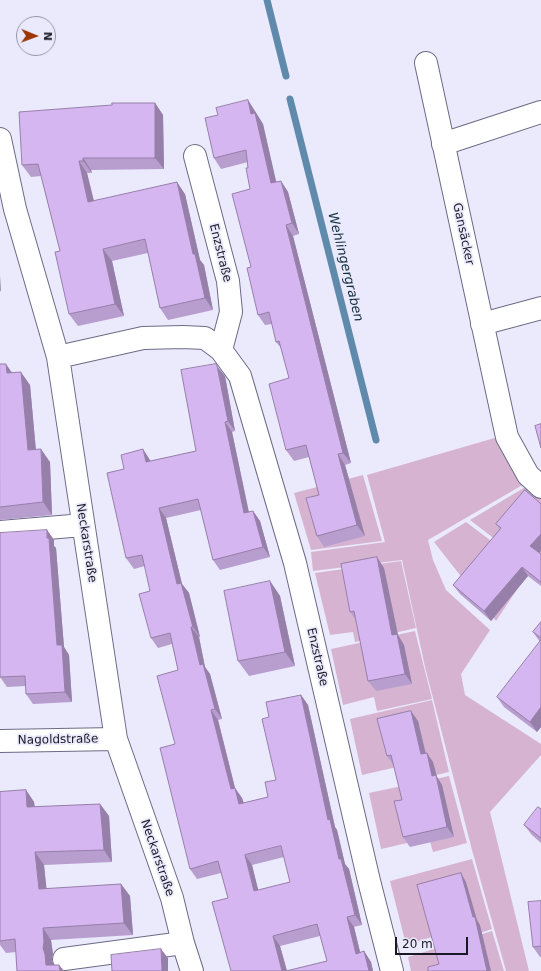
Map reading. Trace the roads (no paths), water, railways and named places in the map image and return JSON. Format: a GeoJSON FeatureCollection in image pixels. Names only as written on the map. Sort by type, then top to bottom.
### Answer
{"type":"FeatureCollection","features":[{"type":"Feature","properties":{"kind":"street","name":"Gansäcker"},"geometry":{"type":"LineString","coordinates":[[426,63],[507,438],[528,474],[541,486]]}},
{"type":"Feature","properties":{"kind":"street"},"geometry":{"type":"LineString","coordinates":[[443,144],[541,112]]}},
{"type":"Feature","properties":{"kind":"street","name":"Neckarstraße"},"geometry":{"type":"LineString","coordinates":[[0,139],[8,209],[58,357],[116,739],[172,898],[183,943],[192,971]]}},
{"type":"Feature","properties":{"kind":"street","name":"Enzstraße"},"geometry":{"type":"LineString","coordinates":[[195,156],[228,281],[231,312],[221,350]]}},
{"type":"Feature","properties":{"kind":"street"},"geometry":{"type":"LineString","coordinates":[[482,324],[541,308]]}},
{"type":"Feature","properties":{"kind":"street","name":"Enzstraße"},"geometry":{"type":"LineString","coordinates":[[58,357],[143,338],[205,338],[221,350],[240,376],[295,563],[369,881],[392,971]]}},
{"type":"Feature","properties":{"kind":"street"},"geometry":{"type":"LineString","coordinates":[[0,532],[83,524]]}},
{"type":"Feature","properties":{"kind":"street","name":"Nagoldstraße"},"geometry":{"type":"LineString","coordinates":[[0,741],[116,739]]}},
{"type":"Feature","properties":{"kind":"street"},"geometry":{"type":"LineString","coordinates":[[64,959],[183,943]]}},
{"type":"Feature","properties":{"kind":"waterway","name":"Wehlingergraben"},"geometry":{"type":"LineString","coordinates":[[267,0],[286,76]]}},
{"type":"Feature","properties":{"kind":"waterway","name":"Wehlingergraben"},"geometry":{"type":"LineString","coordinates":[[290,99],[376,440]]}}]}
